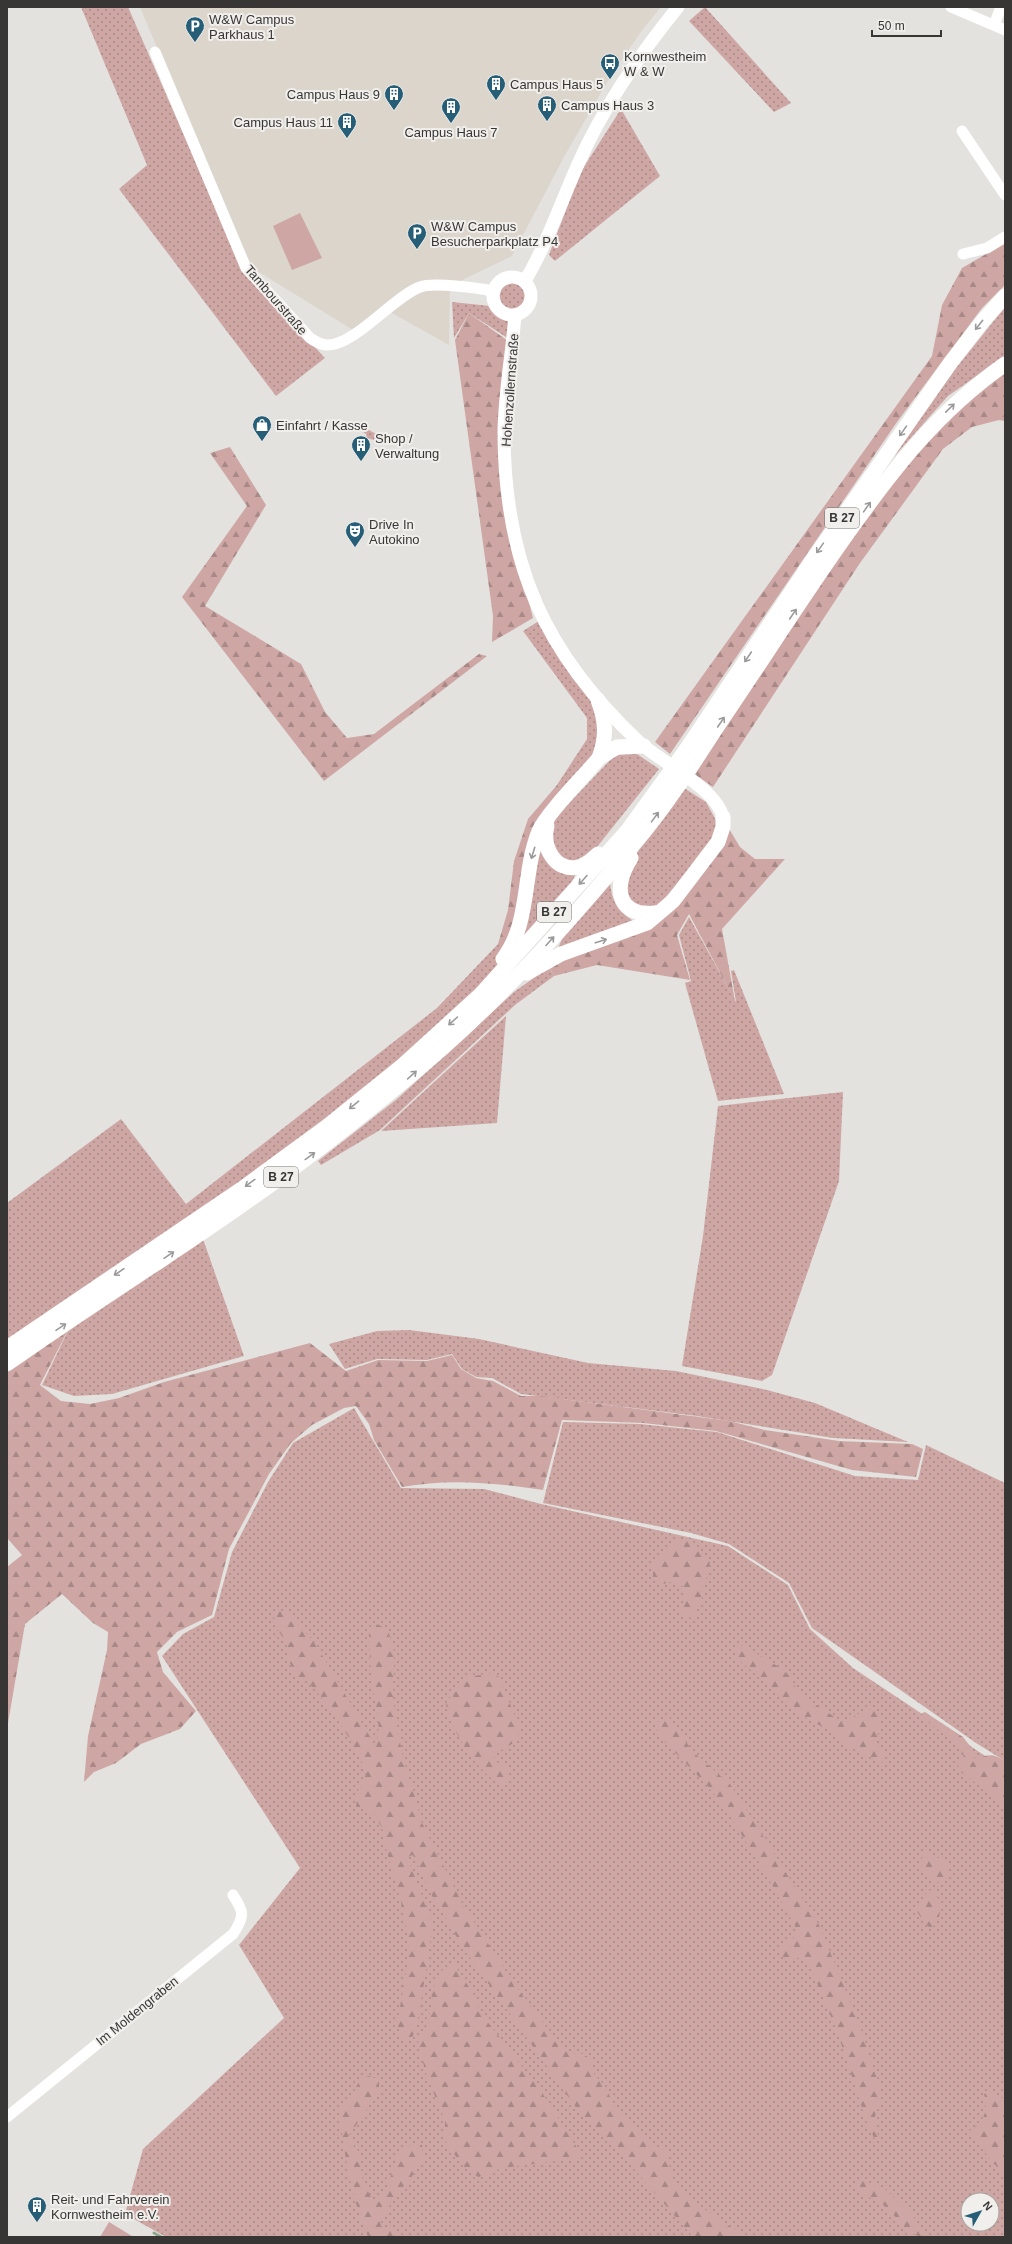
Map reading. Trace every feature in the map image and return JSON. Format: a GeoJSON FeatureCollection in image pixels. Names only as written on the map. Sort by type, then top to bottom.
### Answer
{"type":"FeatureCollection","features":[{"type":"Feature","properties":{"kind":"highway","name":"B 27"},"geometry":{"type":"LineString","coordinates":[[693,751],[839,522],[951,362],[982,322],[1005,296]]}},
{"type":"Feature","properties":{"kind":"highway","name":"B 27"},"geometry":{"type":"LineString","coordinates":[[7,1348],[25,1344],[241,1206],[335,1137],[408,1078],[514,980],[589,898],[881,486],[931,426],[964,394],[1005,364]]}},
{"type":"Feature","properties":{"kind":"highway","name":"B 27"},"geometry":{"type":"LineString","coordinates":[[598,700],[605,718],[606,731],[599,758]]}},
{"type":"Feature","properties":{"kind":"highway","name":"B 27"},"geometry":{"type":"LineString","coordinates":[[481,994],[509,951],[521,923],[530,861],[540,830],[548,817],[599,758],[617,747],[644,746]]}},
{"type":"Feature","properties":{"kind":"highway","name":"B 27"},"geometry":{"type":"LineString","coordinates":[[548,817],[544,837],[546,848],[553,859],[571,867],[580,867],[587,863],[614,838],[633,835]]}},
{"type":"Feature","properties":{"kind":"highway","name":"B 27"},"geometry":{"type":"LineString","coordinates":[[514,980],[561,954],[647,923],[673,901],[718,842],[723,827],[723,817]]}},
{"type":"Feature","properties":{"kind":"highway","name":"B 27"},"geometry":{"type":"LineString","coordinates":[[633,835],[636,852],[622,876],[619,888],[622,899],[628,910],[638,914],[660,912]]}},
{"type":"Feature","properties":{"kind":"highway","name":"B 27"},"geometry":{"type":"LineString","coordinates":[[7,1364],[25,1344],[326,1127],[404,1065],[481,994],[633,835]]}},
{"type":"Feature","properties":{"kind":"main road"},"geometry":{"type":"LineString","coordinates":[[525,281],[546,241],[579,161],[619,86],[635,62],[678,7]]}},
{"type":"Feature","properties":{"kind":"main road"},"geometry":{"type":"LineString","coordinates":[[513,276],[525,281],[531,292],[530,304],[526,309],[515,315],[503,312],[498,308],[494,303],[493,291],[501,280],[513,276]]}},
{"type":"Feature","properties":{"kind":"main road","name":"Hohenzollernstraße"},"geometry":{"type":"LineString","coordinates":[[515,315],[504,435],[506,474],[514,532],[531,596],[542,619],[576,673],[598,700],[644,746],[711,796],[721,810],[723,817]]}},
{"type":"Feature","properties":{"kind":"street"},"geometry":{"type":"LineString","coordinates":[[951,7],[1005,30]]}},
{"type":"Feature","properties":{"kind":"street"},"geometry":{"type":"LineString","coordinates":[[994,25],[1001,7]]}},
{"type":"Feature","properties":{"kind":"street","name":"Tambourstraße"},"geometry":{"type":"LineString","coordinates":[[155,52],[246,268],[310,338],[321,344],[328,345],[344,340],[422,286],[479,288],[493,291]]}},
{"type":"Feature","properties":{"kind":"street"},"geometry":{"type":"LineString","coordinates":[[962,131],[1005,194]]}},
{"type":"Feature","properties":{"kind":"street"},"geometry":{"type":"LineString","coordinates":[[964,254],[988,248],[1005,238]]}},
{"type":"Feature","properties":{"kind":"street","name":"Im Moldengraben"},"geometry":{"type":"LineString","coordinates":[[7,2117],[233,1934],[242,1921],[242,1910],[233,1895]]}},
{"type":"Feature","properties":{"kind":"shaded area"},"geometry":{"type":"Polygon","coordinates":[[[140,7],[661,7],[643,29],[610,77],[564,157],[512,256],[450,286],[449,345],[390,312],[361,335],[249,266],[140,7]]]}},
{"type":"Feature","properties":{"kind":"green space"},"geometry":{"type":"Polygon","coordinates":[[[81,7],[128,7],[243,271],[325,358],[276,396],[119,189],[147,165],[81,7]]]}},
{"type":"Feature","properties":{"kind":"green space"},"geometry":{"type":"Polygon","coordinates":[[[705,7],[791,103],[774,112],[689,21],[705,7]]]}},
{"type":"Feature","properties":{"kind":"green space"},"geometry":{"type":"Polygon","coordinates":[[[621,109],[660,176],[555,261],[549,255],[580,173],[621,109]]]}},
{"type":"Feature","properties":{"kind":"green space"},"geometry":{"type":"Polygon","coordinates":[[[300,213],[322,258],[292,270],[273,226],[300,213]]]}},
{"type":"Feature","properties":{"kind":"green space"},"geometry":{"type":"Polygon","coordinates":[[[1005,243],[1005,285],[982,308],[897,422],[670,754],[655,742],[932,356],[942,305],[962,268],[1005,243]]]}},
{"type":"Feature","properties":{"kind":"green space"},"geometry":{"type":"Polygon","coordinates":[[[513,283],[522,287],[526,296],[522,305],[513,309],[504,305],[500,296],[504,287],[513,283]]]}},
{"type":"Feature","properties":{"kind":"green space"},"geometry":{"type":"Polygon","coordinates":[[[452,302],[490,306],[510,323],[509,339],[469,313],[454,338],[452,302]]]}},
{"type":"Feature","properties":{"kind":"green space"},"geometry":{"type":"Polygon","coordinates":[[[1005,307],[1005,356],[948,396],[883,469],[956,368],[1005,307]]]}},
{"type":"Feature","properties":{"kind":"green space"},"geometry":{"type":"Polygon","coordinates":[[[469,313],[508,341],[503,501],[533,618],[492,642],[493,616],[455,340],[469,313]]]}},
{"type":"Feature","properties":{"kind":"green space"},"geometry":{"type":"Polygon","coordinates":[[[1005,372],[1005,421],[999,420],[972,427],[943,449],[860,563],[713,787],[693,773],[865,517],[930,435],[957,409],[1005,372]]]}},
{"type":"Feature","properties":{"kind":"green space"},"geometry":{"type":"Polygon","coordinates":[[[365,428],[382,437],[380,442],[367,438],[366,434],[363,432],[365,428]]]}},
{"type":"Feature","properties":{"kind":"green space"},"geometry":{"type":"Polygon","coordinates":[[[230,447],[266,505],[205,606],[301,664],[325,712],[347,738],[374,734],[479,654],[487,656],[324,781],[182,597],[247,506],[210,453],[230,447]]]}},
{"type":"Feature","properties":{"kind":"green space"},"geometry":{"type":"Polygon","coordinates":[[[542,619],[598,700],[606,731],[574,788],[557,785],[587,739],[587,718],[523,631],[542,619]]]}},
{"type":"Feature","properties":{"kind":"green space"},"geometry":{"type":"Polygon","coordinates":[[[637,754],[659,769],[593,852],[571,862],[555,854],[549,837],[556,817],[615,755],[637,754]]]}},
{"type":"Feature","properties":{"kind":"green space"},"geometry":{"type":"Polygon","coordinates":[[[557,785],[574,788],[549,817],[512,944],[498,944],[508,910],[514,861],[528,819],[557,785]]]}},
{"type":"Feature","properties":{"kind":"green space"},"geometry":{"type":"Polygon","coordinates":[[[684,788],[706,802],[718,824],[711,844],[658,906],[641,910],[625,895],[625,874],[642,844],[684,788]]]}},
{"type":"Feature","properties":{"kind":"green space"},"geometry":{"type":"Polygon","coordinates":[[[728,827],[740,847],[755,859],[785,859],[722,929],[735,1001],[689,914],[677,935],[690,980],[597,965],[554,976],[549,967],[572,956],[640,933],[728,827]]]}},
{"type":"Feature","properties":{"kind":"green space"},"geometry":{"type":"Polygon","coordinates":[[[539,850],[546,861],[553,868],[563,872],[576,873],[568,891],[517,948],[539,850]]]}},
{"type":"Feature","properties":{"kind":"green space"},"geometry":{"type":"Polygon","coordinates":[[[610,882],[612,896],[617,906],[625,915],[637,923],[557,951],[564,934],[610,882]]]}},
{"type":"Feature","properties":{"kind":"green space"},"geometry":{"type":"Polygon","coordinates":[[[689,917],[736,1002],[731,971],[734,970],[784,1094],[718,1101],[685,983],[691,981],[679,935],[689,917]]]}},
{"type":"Feature","properties":{"kind":"green space"},"geometry":{"type":"Polygon","coordinates":[[[498,944],[512,944],[495,971],[403,1065],[7,1348],[7,1203],[121,1119],[186,1204],[437,1008],[498,944]]]}},
{"type":"Feature","properties":{"kind":"green space"},"geometry":{"type":"Polygon","coordinates":[[[549,967],[554,976],[515,1005],[380,1130],[321,1165],[318,1161],[397,1099],[514,992],[549,967]]]}},
{"type":"Feature","properties":{"kind":"green space"},"geometry":{"type":"Polygon","coordinates":[[[506,1016],[497,1123],[381,1131],[506,1016]]]}},
{"type":"Feature","properties":{"kind":"green space"},"geometry":{"type":"Polygon","coordinates":[[[843,1092],[839,1181],[772,1375],[762,1381],[682,1366],[703,1236],[718,1106],[843,1092]]]}},
{"type":"Feature","properties":{"kind":"green space"},"geometry":{"type":"Polygon","coordinates":[[[203,1239],[244,1356],[112,1394],[74,1396],[42,1385],[73,1320],[163,1268],[203,1239]]]}},
{"type":"Feature","properties":{"kind":"green space"},"geometry":{"type":"Polygon","coordinates":[[[73,1320],[40,1385],[61,1401],[90,1404],[119,1398],[164,1382],[310,1343],[346,1371],[378,1360],[427,1361],[452,1355],[461,1369],[476,1378],[493,1381],[521,1396],[540,1396],[729,1421],[765,1430],[839,1441],[912,1444],[923,1449],[916,1477],[852,1470],[716,1431],[643,1423],[562,1420],[543,1490],[472,1482],[420,1484],[402,1487],[374,1440],[369,1424],[356,1406],[344,1408],[312,1425],[291,1443],[269,1474],[229,1549],[212,1615],[177,1632],[157,1652],[163,1672],[196,1711],[180,1729],[141,1744],[116,1763],[94,1772],[84,1782],[88,1736],[107,1650],[108,1632],[93,1623],[62,1594],[25,1624],[7,1729],[7,1567],[22,1555],[7,1538],[7,1364],[73,1320]]]}},
{"type":"Feature","properties":{"kind":"green space"},"geometry":{"type":"Polygon","coordinates":[[[409,1330],[479,1339],[588,1363],[676,1371],[767,1390],[815,1403],[908,1442],[833,1438],[697,1416],[521,1394],[492,1378],[476,1377],[462,1369],[452,1354],[427,1360],[377,1359],[345,1369],[329,1344],[377,1331],[409,1330]]]}},
{"type":"Feature","properties":{"kind":"green space"},"geometry":{"type":"Polygon","coordinates":[[[354,1408],[401,1488],[484,1489],[541,1504],[728,1546],[788,1585],[810,1629],[853,1668],[1005,1769],[1005,2237],[166,2237],[125,2214],[143,2149],[284,2018],[239,1945],[300,1868],[162,1656],[183,1634],[214,1617],[232,1552],[268,1482],[293,1443],[354,1408]]]}},
{"type":"Feature","properties":{"kind":"green space"},"geometry":{"type":"Polygon","coordinates":[[[563,1422],[640,1424],[717,1432],[855,1476],[918,1480],[926,1445],[1005,1483],[1005,1761],[976,1743],[812,1628],[789,1583],[729,1544],[691,1533],[543,1503],[563,1422]]]}},
{"type":"Feature","properties":{"kind":"green space"},"geometry":{"type":"Polygon","coordinates":[[[674,1539],[693,1542],[710,1562],[701,1601],[694,1617],[686,1618],[679,1612],[684,1602],[685,1588],[674,1581],[663,1584],[653,1577],[653,1565],[674,1539]]]}},
{"type":"Feature","properties":{"kind":"green space"},"geometry":{"type":"Polygon","coordinates":[[[275,1608],[288,1614],[315,1643],[376,1747],[378,1739],[378,1723],[370,1666],[369,1634],[377,1624],[388,1630],[394,1651],[393,1701],[403,1759],[417,1803],[420,1819],[462,1903],[514,1984],[558,2043],[568,2053],[583,2054],[592,2060],[594,2074],[603,2084],[613,2102],[648,2141],[668,2153],[670,2172],[676,2182],[691,2199],[701,2207],[739,2232],[739,2237],[693,2237],[622,2155],[577,2109],[464,1949],[431,1894],[413,1855],[407,1857],[433,1924],[419,2015],[413,2036],[405,2045],[397,2024],[410,1950],[402,1906],[386,1848],[382,1827],[372,1812],[356,1807],[358,1791],[367,1772],[348,1736],[325,1702],[307,1681],[298,1680],[288,1659],[287,1644],[274,1624],[275,1608]]]}},
{"type":"Feature","properties":{"kind":"green space"},"geometry":{"type":"Polygon","coordinates":[[[743,1645],[782,1669],[790,1676],[798,1693],[844,1723],[864,1710],[873,1709],[880,1715],[880,1727],[876,1742],[885,1757],[884,1762],[878,1763],[872,1758],[848,1746],[836,1734],[804,1717],[737,1658],[735,1649],[743,1645]]]}},
{"type":"Feature","properties":{"kind":"green space"},"geometry":{"type":"Polygon","coordinates":[[[493,1673],[499,1677],[520,1729],[517,1741],[498,1752],[494,1757],[498,1763],[508,1768],[510,1779],[505,1786],[486,1774],[468,1751],[453,1726],[446,1703],[467,1677],[493,1673]]]}},
{"type":"Feature","properties":{"kind":"green space"},"geometry":{"type":"Polygon","coordinates":[[[925,1712],[963,1737],[970,1746],[975,1760],[983,1756],[990,1755],[1005,1761],[1005,1805],[961,1772],[958,1766],[964,1755],[958,1746],[924,1718],[922,1713],[925,1712]]]}},
{"type":"Feature","properties":{"kind":"green space"},"geometry":{"type":"Polygon","coordinates":[[[669,1717],[693,1752],[730,1784],[819,1925],[859,2023],[882,2095],[875,2116],[878,2135],[877,2143],[868,2126],[837,2031],[808,1961],[798,1958],[786,1961],[777,1948],[794,1938],[796,1928],[765,1872],[724,1807],[706,1784],[658,1735],[657,1722],[669,1717]]]}},
{"type":"Feature","properties":{"kind":"green space"},"geometry":{"type":"Polygon","coordinates":[[[924,1852],[945,1861],[948,1869],[947,1878],[940,1883],[929,1878],[920,1864],[924,1852]]]}},
{"type":"Feature","properties":{"kind":"green space"},"geometry":{"type":"Polygon","coordinates":[[[931,1890],[936,1892],[940,1911],[938,1920],[931,1928],[926,1925],[916,1910],[927,1892],[931,1890]]]}},
{"type":"Feature","properties":{"kind":"green space"},"geometry":{"type":"Polygon","coordinates":[[[453,1963],[473,1993],[483,2016],[539,2088],[579,2151],[581,2158],[501,2168],[490,2174],[478,2177],[462,2165],[445,2141],[445,2121],[426,2074],[418,2042],[431,2011],[432,1989],[441,1971],[453,1963]]]}},
{"type":"Feature","properties":{"kind":"green space"},"geometry":{"type":"Polygon","coordinates":[[[369,2076],[379,2080],[379,2091],[348,2137],[360,2154],[362,2178],[373,2202],[386,2191],[398,2154],[412,2144],[422,2145],[423,2158],[411,2178],[395,2196],[387,2210],[379,2219],[381,2226],[395,2230],[405,2237],[368,2237],[357,2207],[349,2175],[339,2111],[352,2096],[360,2079],[369,2076]]]}},
{"type":"Feature","properties":{"kind":"green space"},"geometry":{"type":"Polygon","coordinates":[[[993,2092],[1001,2098],[1005,2097],[1005,2174],[993,2163],[969,2131],[982,2120],[984,2116],[986,2106],[984,2094],[993,2092]]]}},
{"type":"Feature","properties":{"kind":"green space"},"geometry":{"type":"Polygon","coordinates":[[[863,2181],[885,2189],[911,2213],[926,2237],[913,2234],[883,2205],[854,2188],[856,2184],[863,2181]]]}},
{"type":"Feature","properties":{"kind":"green space"},"geometry":{"type":"Polygon","coordinates":[[[109,2222],[132,2236],[132,2237],[100,2237],[109,2222]]]}},
{"type":"Feature","properties":{"kind":"waterway"},"geometry":{"type":"LineString","coordinates":[[154,2233],[161,2237]]}},
{"type":"Feature","properties":{"kind":"place","name":"W&W Campus Parkhaus 1"},"geometry":{"type":"Point","coordinates":[195,43]}},
{"type":"Feature","properties":{"kind":"place","name":"Kornwestheim W & W"},"geometry":{"type":"Point","coordinates":[610,80]}},
{"type":"Feature","properties":{"kind":"place","name":"Campus Haus 5"},"geometry":{"type":"Point","coordinates":[496,101]}},
{"type":"Feature","properties":{"kind":"place","name":"Campus Haus 9"},"geometry":{"type":"Point","coordinates":[394,111]}},
{"type":"Feature","properties":{"kind":"place","name":"Campus Haus 3"},"geometry":{"type":"Point","coordinates":[547,122]}},
{"type":"Feature","properties":{"kind":"place","name":"Campus Haus 7"},"geometry":{"type":"Point","coordinates":[451,124]}},
{"type":"Feature","properties":{"kind":"place","name":"Campus Haus 11"},"geometry":{"type":"Point","coordinates":[347,139]}},
{"type":"Feature","properties":{"kind":"place","name":"W&W Campus Besucherparkplatz P4"},"geometry":{"type":"Point","coordinates":[417,250]}},
{"type":"Feature","properties":{"kind":"place","name":"Einfahrt / Kasse"},"geometry":{"type":"Point","coordinates":[262,442]}},
{"type":"Feature","properties":{"kind":"place","name":"Shop / Verwaltung"},"geometry":{"type":"Point","coordinates":[361,462]}},
{"type":"Feature","properties":{"kind":"place","name":"Drive In Autokino"},"geometry":{"type":"Point","coordinates":[355,548]}},
{"type":"Feature","properties":{"kind":"place","name":"Reit- und Fahrverein Kornwestheim e.V."},"geometry":{"type":"Point","coordinates":[37,2223]}}]}
